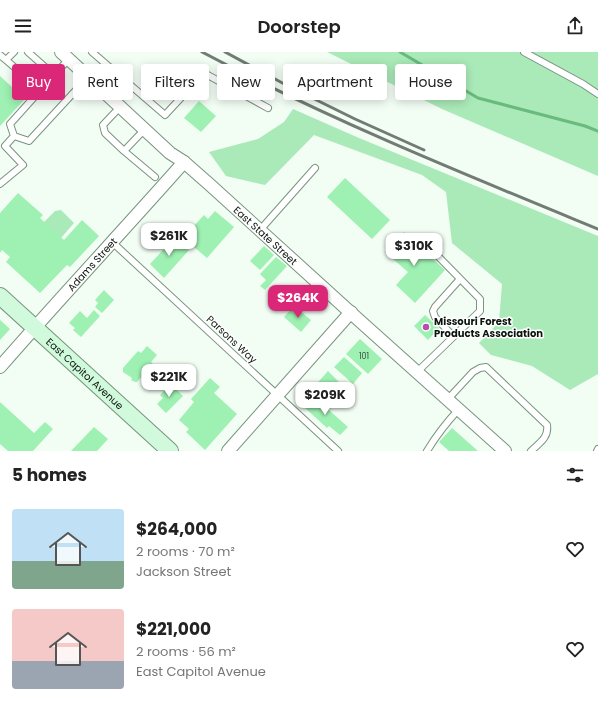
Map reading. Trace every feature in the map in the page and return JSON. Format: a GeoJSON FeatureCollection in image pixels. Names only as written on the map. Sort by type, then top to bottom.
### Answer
{"type":"FeatureCollection","features":[{"type":"Feature","properties":{"kind":"street","name":"East State Street"},"geometry":{"type":"LineString","coordinates":[[65,56],[74,64]]}},
{"type":"Feature","properties":{"kind":"street","name":"East State Street"},"geometry":{"type":"LineString","coordinates":[[113,100],[170,153],[184,162],[209,184],[505,451]]}},
{"type":"Feature","properties":{"kind":"street","name":"Adams Street"},"geometry":{"type":"LineString","coordinates":[[0,367],[34,327],[184,162]]}},
{"type":"Feature","properties":{"kind":"street","name":"East Capitol Avenue"},"geometry":{"type":"LineString","coordinates":[[0,296],[170,451]]}},
{"type":"Feature","properties":{"kind":"street"},"geometry":{"type":"LineString","coordinates":[[228,451],[350,312]]}},
{"type":"Feature","properties":{"kind":"lane"},"geometry":{"type":"LineString","coordinates":[[6,60],[14,52]]}},
{"type":"Feature","properties":{"kind":"lane"},"geometry":{"type":"LineString","coordinates":[[28,52],[42,64]]}},
{"type":"Feature","properties":{"kind":"lane"},"geometry":{"type":"LineString","coordinates":[[92,52],[165,115],[204,73],[268,108]]}},
{"type":"Feature","properties":{"kind":"lane"},"geometry":{"type":"LineString","coordinates":[[524,52],[583,84],[598,94]]}},
{"type":"Feature","properties":{"kind":"lane"},"geometry":{"type":"LineString","coordinates":[[0,55],[12,65]]}},
{"type":"Feature","properties":{"kind":"lane"},"geometry":{"type":"LineString","coordinates":[[14,136],[29,141],[73,93]]}},
{"type":"Feature","properties":{"kind":"lane"},"geometry":{"type":"LineString","coordinates":[[14,136],[10,124],[32,100]]}},
{"type":"Feature","properties":{"kind":"lane"},"geometry":{"type":"LineString","coordinates":[[120,107],[103,126],[105,133],[155,177]]}},
{"type":"Feature","properties":{"kind":"lane"},"geometry":{"type":"LineString","coordinates":[[124,151],[145,130]]}},
{"type":"Feature","properties":{"kind":"lane"},"geometry":{"type":"LineString","coordinates":[[0,184],[23,165],[5,146],[14,136]]}},
{"type":"Feature","properties":{"kind":"lane"},"geometry":{"type":"LineString","coordinates":[[260,230],[315,168]]}},
{"type":"Feature","properties":{"kind":"lane"},"geometry":{"type":"LineString","coordinates":[[417,372],[480,311],[480,299],[423,241]]}},
{"type":"Feature","properties":{"kind":"lane","name":"Parsons Way"},"geometry":{"type":"LineString","coordinates":[[112,242],[338,451]]}},
{"type":"Feature","properties":{"kind":"lane"},"geometry":{"type":"LineString","coordinates":[[453,336],[435,317],[433,311],[460,279]]}},
{"type":"Feature","properties":{"kind":"lane"},"geometry":{"type":"LineString","coordinates":[[448,399],[473,372],[480,368],[486,367],[547,425],[548,431],[545,437],[531,451]]}},
{"type":"Feature","properties":{"kind":"lane"},"geometry":{"type":"LineString","coordinates":[[427,451],[434,438],[459,410]]}},
{"type":"Feature","properties":{"kind":"green space"},"geometry":{"type":"Polygon","coordinates":[[[327,52],[598,52],[598,176],[424,100],[466,100],[466,64],[395,64],[395,86],[387,82],[387,64],[351,64],[327,52]]]}},
{"type":"Feature","properties":{"kind":"green space"},"geometry":{"type":"Polygon","coordinates":[[[293,109],[359,138],[598,236],[598,374],[570,390],[532,366],[491,355],[479,343],[499,322],[502,284],[452,243],[446,192],[422,175],[314,135],[265,185],[226,176],[209,152],[258,139],[284,122],[293,109]]]}},
{"type":"Feature","properties":{"kind":"green space"},"geometry":{"type":"Polygon","coordinates":[[[61,210],[74,223],[61,238],[44,222],[55,211],[61,210]]]}},
{"type":"Feature","properties":{"kind":"building"},"geometry":{"type":"Polygon","coordinates":[[[0,76],[12,87],[12,100],[24,100],[0,126],[0,76]]]}},
{"type":"Feature","properties":{"kind":"building"},"geometry":{"type":"Polygon","coordinates":[[[199,101],[216,116],[201,132],[184,118],[199,101]]]}},
{"type":"Feature","properties":{"kind":"building"},"geometry":{"type":"Polygon","coordinates":[[[345,178],[390,220],[372,239],[327,197],[345,178]]]}},
{"type":"Feature","properties":{"kind":"building"},"geometry":{"type":"Polygon","coordinates":[[[18,193],[43,215],[40,218],[64,240],[82,220],[99,236],[70,267],[67,265],[40,293],[6,262],[10,257],[2,250],[0,253],[0,213],[18,193]]]}},
{"type":"Feature","properties":{"kind":"building"},"geometry":{"type":"Polygon","coordinates":[[[215,211],[234,227],[207,258],[187,241],[194,233],[190,230],[204,215],[208,219],[215,211]]]}},
{"type":"Feature","properties":{"kind":"building"},"geometry":{"type":"Polygon","coordinates":[[[404,232],[445,270],[415,303],[396,285],[408,272],[385,252],[404,232]]]}},
{"type":"Feature","properties":{"kind":"building"},"geometry":{"type":"Polygon","coordinates":[[[175,237],[189,250],[164,278],[150,264],[175,237]]]}},
{"type":"Feature","properties":{"kind":"building"},"geometry":{"type":"Polygon","coordinates":[[[264,246],[274,255],[260,270],[250,261],[264,246]]]}},
{"type":"Feature","properties":{"kind":"building"},"geometry":{"type":"Polygon","coordinates":[[[276,257],[287,266],[265,290],[260,286],[266,280],[260,274],[276,257]]]}},
{"type":"Feature","properties":{"kind":"building"},"geometry":{"type":"Polygon","coordinates":[[[104,290],[114,300],[102,313],[95,307],[98,303],[95,300],[104,290]]]}},
{"type":"Feature","properties":{"kind":"building"},"geometry":{"type":"Polygon","coordinates":[[[294,306],[311,320],[301,332],[284,317],[294,306]]]}},
{"type":"Feature","properties":{"kind":"building"},"geometry":{"type":"Polygon","coordinates":[[[94,310],[100,316],[81,337],[73,330],[75,328],[69,323],[80,311],[87,318],[94,310]]]}},
{"type":"Feature","properties":{"kind":"building","name":"Missouri Forest Products Association"},"geometry":{"type":"Polygon","coordinates":[[[425,315],[439,328],[428,340],[414,326],[425,315]]]}},
{"type":"Feature","properties":{"kind":"building"},"geometry":{"type":"Polygon","coordinates":[[[0,320],[10,329],[0,340],[0,320]]]}},
{"type":"Feature","properties":{"kind":"building"},"geometry":{"type":"Polygon","coordinates":[[[360,339],[382,359],[368,374],[346,354],[360,339]]]}},
{"type":"Feature","properties":{"kind":"building"},"geometry":{"type":"Polygon","coordinates":[[[147,346],[157,355],[151,362],[153,364],[137,382],[135,382],[123,372],[123,368],[138,351],[141,353],[147,346]]]}},
{"type":"Feature","properties":{"kind":"building"},"geometry":{"type":"Polygon","coordinates":[[[344,357],[362,373],[353,384],[334,367],[344,357]]]}},
{"type":"Feature","properties":{"kind":"building"},"geometry":{"type":"Polygon","coordinates":[[[328,371],[343,386],[338,391],[341,394],[330,406],[312,389],[328,371]]]}},
{"type":"Feature","properties":{"kind":"building"},"geometry":{"type":"Polygon","coordinates":[[[210,378],[220,387],[214,393],[237,414],[205,450],[186,432],[189,429],[179,420],[194,402],[191,399],[210,378]]]}},
{"type":"Feature","properties":{"kind":"building"},"geometry":{"type":"Polygon","coordinates":[[[171,384],[183,396],[166,413],[157,404],[163,398],[160,395],[171,384]]]}},
{"type":"Feature","properties":{"kind":"building"},"geometry":{"type":"Polygon","coordinates":[[[313,396],[348,427],[340,435],[329,426],[327,428],[303,406],[313,396]]]}},
{"type":"Feature","properties":{"kind":"building"},"geometry":{"type":"Polygon","coordinates":[[[0,402],[34,433],[45,422],[53,429],[33,451],[8,451],[0,444],[0,402]]]}},
{"type":"Feature","properties":{"kind":"building"},"geometry":{"type":"Polygon","coordinates":[[[94,427],[108,439],[97,451],[71,451],[94,427]]]}},
{"type":"Feature","properties":{"kind":"building"},"geometry":{"type":"Polygon","coordinates":[[[452,428],[478,451],[449,451],[439,442],[452,428]]]}},
{"type":"Feature","properties":{"kind":"waterway"},"geometry":{"type":"LineString","coordinates":[[400,52],[478,98],[585,126],[598,131]]}},
{"type":"Feature","properties":{"kind":"railway"},"geometry":{"type":"LineString","coordinates":[[202,52],[299,101],[348,123],[448,167],[598,229]]}},
{"type":"Feature","properties":{"kind":"railway"},"geometry":{"type":"LineString","coordinates":[[225,52],[288,86],[355,119],[424,150]]}},
{"type":"Feature","properties":{"kind":"place","name":"Missouri Forest Products Association"},"geometry":{"type":"Point","coordinates":[426,327]}}]}
